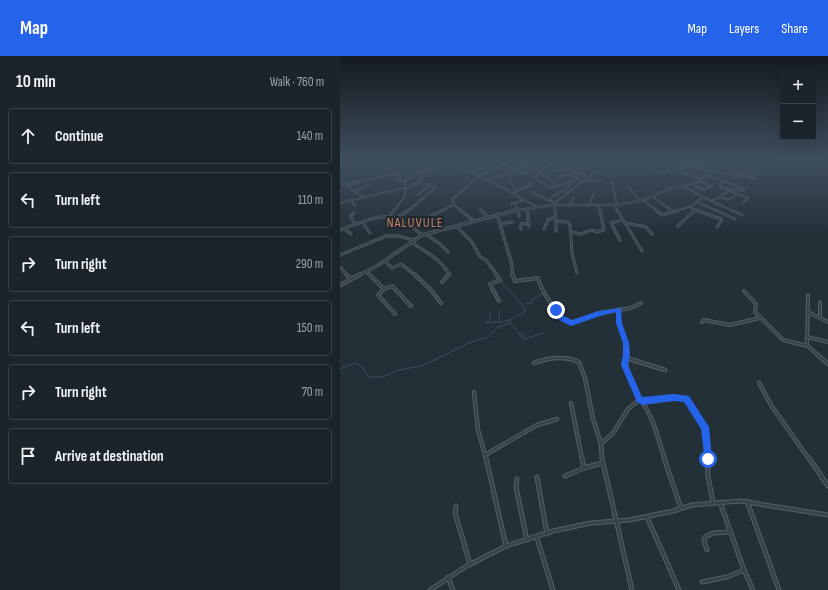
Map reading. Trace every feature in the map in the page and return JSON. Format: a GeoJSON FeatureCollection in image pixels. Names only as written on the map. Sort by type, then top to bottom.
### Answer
{"type":"FeatureCollection","features":[{"type":"Feature","properties":{"kind":"street"},"geometry":{"type":"LineString","coordinates":[[355,191],[369,185]]}},
{"type":"Feature","properties":{"kind":"street"},"geometry":{"type":"LineString","coordinates":[[390,216],[398,203],[405,198],[405,185]]}},
{"type":"Feature","properties":{"kind":"street"},"geometry":{"type":"LineString","coordinates":[[340,203],[404,189],[412,185]]}},
{"type":"Feature","properties":{"kind":"street"},"geometry":{"type":"LineString","coordinates":[[397,218],[411,209],[436,187],[429,185],[418,194]]}},
{"type":"Feature","properties":{"kind":"street"},"geometry":{"type":"LineString","coordinates":[[468,185],[454,196],[452,200],[454,205],[474,220]]}},
{"type":"Feature","properties":{"kind":"street"},"geometry":{"type":"LineString","coordinates":[[497,185],[537,207]]}},
{"type":"Feature","properties":{"kind":"street"},"geometry":{"type":"LineString","coordinates":[[513,185],[517,191]]}},
{"type":"Feature","properties":{"kind":"street"},"geometry":{"type":"LineString","coordinates":[[512,193],[530,185]]}},
{"type":"Feature","properties":{"kind":"street"},"geometry":{"type":"LineString","coordinates":[[548,185],[551,187],[561,185]]}},
{"type":"Feature","properties":{"kind":"street"},"geometry":{"type":"LineString","coordinates":[[548,200],[571,185]]}},
{"type":"Feature","properties":{"kind":"street"},"geometry":{"type":"LineString","coordinates":[[556,231],[553,206],[555,202],[577,185]]}},
{"type":"Feature","properties":{"kind":"street"},"geometry":{"type":"LineString","coordinates":[[613,185],[617,205]]}},
{"type":"Feature","properties":{"kind":"street"},"geometry":{"type":"LineString","coordinates":[[340,285],[367,272],[385,261],[423,234],[456,226],[487,216],[527,208],[617,205],[642,200],[670,189],[687,185]]}},
{"type":"Feature","properties":{"kind":"street"},"geometry":{"type":"LineString","coordinates":[[693,185],[704,190],[712,186],[709,185]]}},
{"type":"Feature","properties":{"kind":"street"},"geometry":{"type":"LineString","coordinates":[[720,185],[719,186],[741,191],[745,189],[733,185]]}},
{"type":"Feature","properties":{"kind":"street"},"geometry":{"type":"LineString","coordinates":[[348,186],[363,197]]}},
{"type":"Feature","properties":{"kind":"street"},"geometry":{"type":"LineString","coordinates":[[628,186],[642,200],[663,215],[690,207],[703,197]]}},
{"type":"Feature","properties":{"kind":"street"},"geometry":{"type":"LineString","coordinates":[[683,186],[742,215]]}},
{"type":"Feature","properties":{"kind":"street"},"geometry":{"type":"LineString","coordinates":[[726,188],[748,198],[743,203]]}},
{"type":"Feature","properties":{"kind":"street"},"geometry":{"type":"LineString","coordinates":[[712,201],[730,190]]}},
{"type":"Feature","properties":{"kind":"street"},"geometry":{"type":"LineString","coordinates":[[531,192],[555,202]]}},
{"type":"Feature","properties":{"kind":"street"},"geometry":{"type":"LineString","coordinates":[[588,206],[594,193]]}},
{"type":"Feature","properties":{"kind":"street"},"geometry":{"type":"LineString","coordinates":[[720,197],[728,200],[738,194]]}},
{"type":"Feature","properties":{"kind":"street"},"geometry":{"type":"LineString","coordinates":[[652,196],[673,212]]}},
{"type":"Feature","properties":{"kind":"street"},"geometry":{"type":"LineString","coordinates":[[569,206],[574,197]]}},
{"type":"Feature","properties":{"kind":"street"},"geometry":{"type":"LineString","coordinates":[[350,200],[355,206]]}},
{"type":"Feature","properties":{"kind":"street"},"geometry":{"type":"LineString","coordinates":[[511,204],[525,200]]}},
{"type":"Feature","properties":{"kind":"street"},"geometry":{"type":"LineString","coordinates":[[697,202],[735,219]]}},
{"type":"Feature","properties":{"kind":"street"},"geometry":{"type":"LineString","coordinates":[[411,226],[454,205]]}},
{"type":"Feature","properties":{"kind":"street"},"geometry":{"type":"LineString","coordinates":[[516,205],[519,216]]}},
{"type":"Feature","properties":{"kind":"street"},"geometry":{"type":"LineString","coordinates":[[614,205],[642,251]]}},
{"type":"Feature","properties":{"kind":"street"},"geometry":{"type":"LineString","coordinates":[[571,232],[581,234],[592,230],[597,232],[604,230],[601,223],[602,214],[598,206]]}},
{"type":"Feature","properties":{"kind":"street"},"geometry":{"type":"LineString","coordinates":[[690,207],[722,219],[717,227]]}},
{"type":"Feature","properties":{"kind":"street"},"geometry":{"type":"LineString","coordinates":[[480,208],[487,216]]}},
{"type":"Feature","properties":{"kind":"street"},"geometry":{"type":"LineString","coordinates":[[527,208],[529,226]]}},
{"type":"Feature","properties":{"kind":"street"},"geometry":{"type":"LineString","coordinates":[[678,226],[695,210]]}},
{"type":"Feature","properties":{"kind":"street"},"geometry":{"type":"LineString","coordinates":[[354,213],[350,216],[356,225]]}},
{"type":"Feature","properties":{"kind":"street"},"geometry":{"type":"LineString","coordinates":[[497,214],[511,261],[512,274],[515,281],[538,278],[541,289],[562,318],[567,322],[571,323],[595,314],[631,308],[641,303]]}},
{"type":"Feature","properties":{"kind":"street"},"geometry":{"type":"LineString","coordinates":[[340,230],[390,216],[397,218],[411,226],[440,244],[448,252]]}},
{"type":"Feature","properties":{"kind":"street"},"geometry":{"type":"LineString","coordinates":[[544,229],[548,220],[555,217]]}},
{"type":"Feature","properties":{"kind":"street"},"geometry":{"type":"LineString","coordinates":[[620,240],[611,223],[623,220]]}},
{"type":"Feature","properties":{"kind":"street"},"geometry":{"type":"LineString","coordinates":[[500,224],[512,222]]}},
{"type":"Feature","properties":{"kind":"street"},"geometry":{"type":"LineString","coordinates":[[556,222],[568,222],[571,232],[572,250],[577,273]]}},
{"type":"Feature","properties":{"kind":"street"},"geometry":{"type":"LineString","coordinates":[[363,223],[370,233]]}},
{"type":"Feature","properties":{"kind":"street"},"geometry":{"type":"LineString","coordinates":[[521,229],[521,224],[529,223]]}},
{"type":"Feature","properties":{"kind":"street"},"geometry":{"type":"LineString","coordinates":[[625,223],[647,227],[652,234]]}},
{"type":"Feature","properties":{"kind":"street"},"geometry":{"type":"LineString","coordinates":[[456,226],[472,242],[480,257],[486,260],[500,280],[490,284],[499,301]]}},
{"type":"Feature","properties":{"kind":"street"},"geometry":{"type":"LineString","coordinates":[[345,229],[351,234]]}},
{"type":"Feature","properties":{"kind":"street"},"geometry":{"type":"LineString","coordinates":[[340,255],[386,236],[398,236],[414,240]]}},
{"type":"Feature","properties":{"kind":"street"},"geometry":{"type":"LineString","coordinates":[[411,242],[439,262],[448,271],[449,275],[442,282]]}},
{"type":"Feature","properties":{"kind":"street"},"geometry":{"type":"LineString","coordinates":[[385,261],[392,268],[401,264],[404,265],[430,289],[441,303]]}},
{"type":"Feature","properties":{"kind":"street"},"geometry":{"type":"LineString","coordinates":[[340,267],[351,280]]}},
{"type":"Feature","properties":{"kind":"street"},"geometry":{"type":"LineString","coordinates":[[367,272],[383,288],[383,290]]}},
{"type":"Feature","properties":{"kind":"street"},"geometry":{"type":"LineString","coordinates":[[395,314],[378,295],[383,290],[392,286],[411,306]]}},
{"type":"Feature","properties":{"kind":"street"},"geometry":{"type":"LineString","coordinates":[[744,291],[756,304],[757,307],[755,311],[760,318],[786,341],[807,345],[828,364]]}},
{"type":"Feature","properties":{"kind":"street"},"geometry":{"type":"LineString","coordinates":[[807,345],[808,295]]}},
{"type":"Feature","properties":{"kind":"street"},"geometry":{"type":"LineString","coordinates":[[820,302],[820,317]]}},
{"type":"Feature","properties":{"kind":"street"},"geometry":{"type":"LineString","coordinates":[[619,310],[619,323],[626,343],[625,365],[651,418],[681,508]]}},
{"type":"Feature","properties":{"kind":"street"},"geometry":{"type":"LineString","coordinates":[[808,312],[828,322]]}},
{"type":"Feature","properties":{"kind":"street"},"geometry":{"type":"LineString","coordinates":[[702,322],[704,320],[730,325],[760,318]]}},
{"type":"Feature","properties":{"kind":"street"},"geometry":{"type":"LineString","coordinates":[[807,337],[828,342]]}},
{"type":"Feature","properties":{"kind":"street"},"geometry":{"type":"LineString","coordinates":[[534,363],[550,358],[571,358],[579,362],[585,378],[593,419],[601,444],[602,463],[632,590]]}},
{"type":"Feature","properties":{"kind":"street"},"geometry":{"type":"LineString","coordinates":[[626,358],[666,370]]}},
{"type":"Feature","properties":{"kind":"street"},"geometry":{"type":"LineString","coordinates":[[759,383],[771,405],[828,486]]}},
{"type":"Feature","properties":{"kind":"street"},"geometry":{"type":"LineString","coordinates":[[474,392],[478,430],[506,546]]}},
{"type":"Feature","properties":{"kind":"street"},"geometry":{"type":"LineString","coordinates":[[601,444],[608,439],[629,408],[641,400],[674,397],[686,399],[705,427],[708,476],[713,502]]}},
{"type":"Feature","properties":{"kind":"street"},"geometry":{"type":"LineString","coordinates":[[572,403],[584,468]]}},
{"type":"Feature","properties":{"kind":"street"},"geometry":{"type":"LineString","coordinates":[[485,455],[537,425],[557,419]]}},
{"type":"Feature","properties":{"kind":"street"},"geometry":{"type":"LineString","coordinates":[[565,476],[584,468],[602,463]]}},
{"type":"Feature","properties":{"kind":"street"},"geometry":{"type":"LineString","coordinates":[[537,477],[547,534]]}},
{"type":"Feature","properties":{"kind":"street"},"geometry":{"type":"LineString","coordinates":[[517,479],[516,487],[527,540]]}},
{"type":"Feature","properties":{"kind":"street"},"geometry":{"type":"LineString","coordinates":[[747,501],[779,590]]}},
{"type":"Feature","properties":{"kind":"street"},"geometry":{"type":"LineString","coordinates":[[430,590],[470,564],[506,546],[591,523],[647,517],[692,505],[713,502],[747,501],[809,513],[828,515]]}},
{"type":"Feature","properties":{"kind":"street"},"geometry":{"type":"LineString","coordinates":[[720,502],[744,570],[754,590]]}},
{"type":"Feature","properties":{"kind":"street"},"geometry":{"type":"LineString","coordinates":[[456,506],[455,513],[470,564]]}},
{"type":"Feature","properties":{"kind":"street"},"geometry":{"type":"LineString","coordinates":[[647,517],[678,590]]}},
{"type":"Feature","properties":{"kind":"street"},"geometry":{"type":"LineString","coordinates":[[707,550],[704,541],[705,537],[713,533],[730,532]]}},
{"type":"Feature","properties":{"kind":"street"},"geometry":{"type":"LineString","coordinates":[[537,538],[553,590]]}},
{"type":"Feature","properties":{"kind":"street"},"geometry":{"type":"LineString","coordinates":[[702,582],[727,577],[744,570]]}},
{"type":"Feature","properties":{"kind":"street"},"geometry":{"type":"LineString","coordinates":[[448,577],[453,590]]}},
{"type":"Feature","properties":{"kind":"waterway"},"geometry":{"type":"LineString","coordinates":[[500,280],[526,311],[510,320],[499,323],[499,313],[502,310]]}},
{"type":"Feature","properties":{"kind":"waterway"},"geometry":{"type":"LineString","coordinates":[[525,304],[532,303],[532,300],[543,293]]}},
{"type":"Feature","properties":{"kind":"waterway"},"geometry":{"type":"LineString","coordinates":[[490,314],[490,319],[486,323],[498,322]]}},
{"type":"Feature","properties":{"kind":"waterway"},"geometry":{"type":"LineString","coordinates":[[509,321],[519,333]]}},
{"type":"Feature","properties":{"kind":"waterway"},"geometry":{"type":"LineString","coordinates":[[340,369],[355,363],[361,366],[369,377],[383,377],[399,370],[422,366],[471,342],[488,337],[498,327],[510,323]]}},
{"type":"Feature","properties":{"kind":"waterway"},"geometry":{"type":"LineString","coordinates":[[519,333],[523,334],[525,339],[543,333]]}},
{"type":"Feature","properties":{"kind":"waterway"},"geometry":{"type":"LineString","coordinates":[[519,333],[524,340]]}},
{"type":"Feature","properties":{"kind":"district","name":"NALUVULE"},"geometry":{"type":"Point","coordinates":[415,222]}},
{"type":"Feature","properties":{"kind":"route"},"geometry":{"type":"LineString","coordinates":[[556,310],[562,318],[571,323],[610,310],[619,310],[618,319],[626,343],[627,355],[625,365],[631,383],[640,399],[642,401],[674,397],[686,399],[705,427],[708,459]]}}]}
